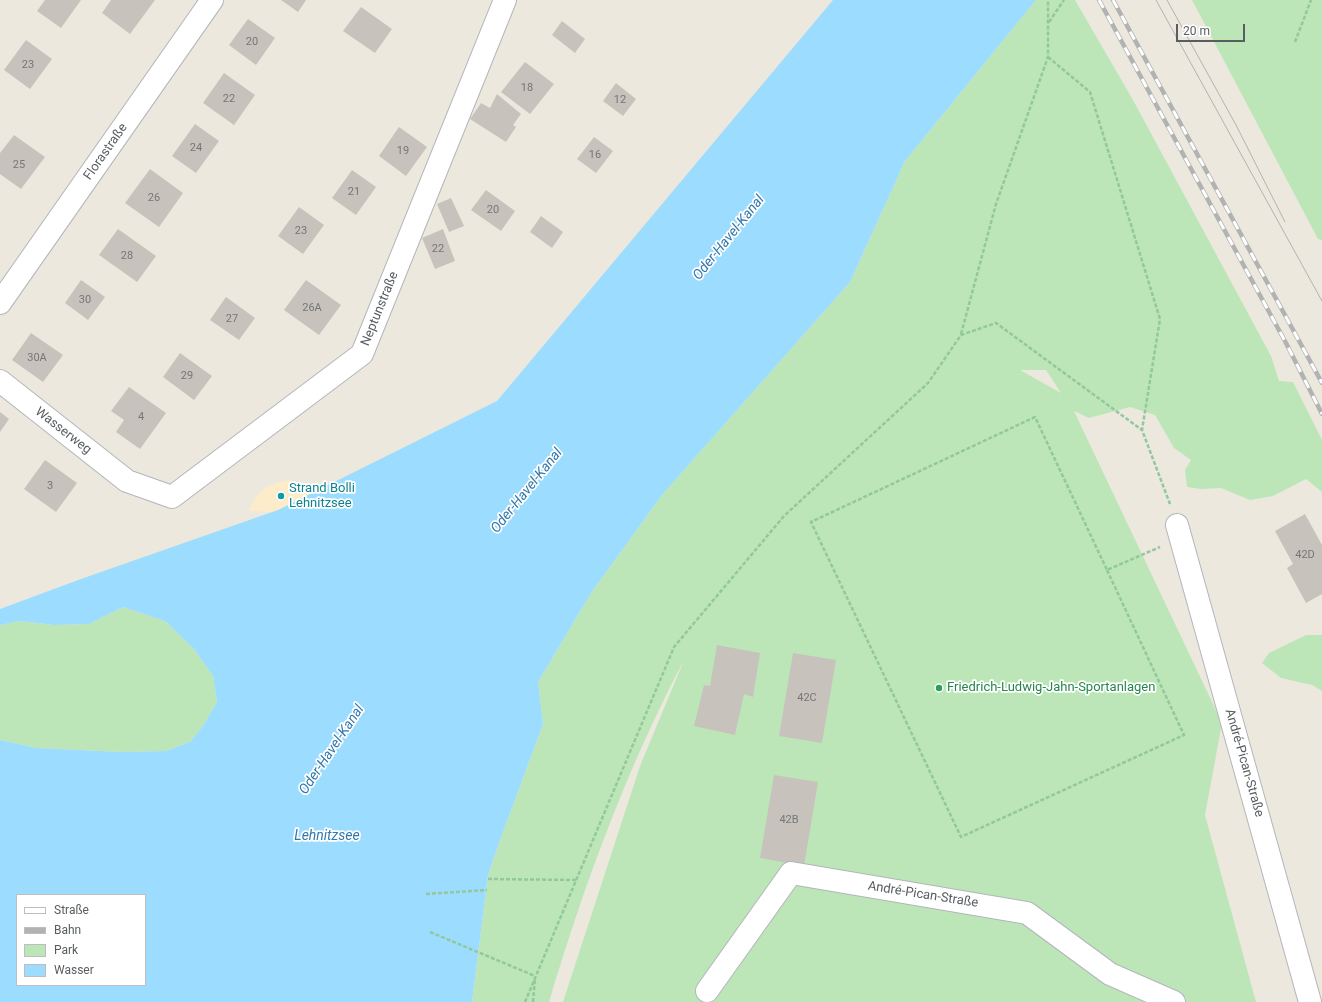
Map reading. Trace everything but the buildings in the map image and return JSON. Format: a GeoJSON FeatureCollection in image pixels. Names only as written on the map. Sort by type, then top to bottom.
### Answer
{"type":"FeatureCollection","features":[{"type":"Feature","properties":{"kind":"street","name":"Florastraße"},"geometry":{"type":"LineString","coordinates":[[0,303],[212,0]]}},
{"type":"Feature","properties":{"kind":"street","name":"Neptunstraße"},"geometry":{"type":"LineString","coordinates":[[127,481],[172,497],[362,354],[506,0]]}},
{"type":"Feature","properties":{"kind":"street","name":"Wasserweg"},"geometry":{"type":"LineString","coordinates":[[0,381],[127,481]]}},
{"type":"Feature","properties":{"kind":"street","name":"André-Pican-Straße"},"geometry":{"type":"LineString","coordinates":[[1179,531],[1310,1002]]}},
{"type":"Feature","properties":{"kind":"street","name":"André-Pican-Straße"},"geometry":{"type":"LineString","coordinates":[[707,991],[791,873],[1027,913],[1110,974],[1174,1002]]}},
{"type":"Feature","properties":{"kind":"path"},"geometry":{"type":"LineString","coordinates":[[525,1002],[674,647],[784,516],[928,383],[961,335],[996,204],[1048,57],[1048,0]]}},
{"type":"Feature","properties":{"kind":"path"},"geometry":{"type":"LineString","coordinates":[[1048,22],[1064,0]]}},
{"type":"Feature","properties":{"kind":"path"},"geometry":{"type":"LineString","coordinates":[[1295,42],[1311,0]]}},
{"type":"Feature","properties":{"kind":"path"},"geometry":{"type":"LineString","coordinates":[[1048,57],[1090,92],[1160,319],[1142,430],[1179,531],[1107,570]]}},
{"type":"Feature","properties":{"kind":"path"},"geometry":{"type":"LineString","coordinates":[[961,335],[996,323],[1142,430]]}},
{"type":"Feature","properties":{"kind":"path"},"geometry":{"type":"LineString","coordinates":[[1035,417],[1107,570],[1184,735],[961,837],[811,522],[1035,417]]}},
{"type":"Feature","properties":{"kind":"path"},"geometry":{"type":"LineString","coordinates":[[488,879],[576,880]]}},
{"type":"Feature","properties":{"kind":"path"},"geometry":{"type":"LineString","coordinates":[[426,894],[487,890]]}},
{"type":"Feature","properties":{"kind":"path"},"geometry":{"type":"LineString","coordinates":[[430,932],[535,976]]}},
{"type":"Feature","properties":{"kind":"path"},"geometry":{"type":"LineString","coordinates":[[533,1002],[535,976]]}},
{"type":"Feature","properties":{"kind":"green space"},"geometry":{"type":"Polygon","coordinates":[[[1036,0],[1075,0],[1133,100],[1271,356],[1279,381],[1293,382],[1322,440],[1322,492],[1306,479],[1273,496],[1250,500],[1221,488],[1201,489],[1187,487],[1185,470],[1191,460],[1174,448],[1155,415],[1130,407],[1089,418],[1074,411],[1222,723],[1205,815],[1256,1002],[563,1002],[640,766],[684,660],[663,701],[625,785],[608,828],[577,914],[549,1002],[472,1002],[488,875],[543,724],[538,682],[591,593],[662,495],[850,282],[905,161],[1036,0]],[[1020,370],[1061,393],[1046,370],[1020,370]]]}},
{"type":"Feature","properties":{"kind":"green space"},"geometry":{"type":"Polygon","coordinates":[[[1192,0],[1322,0],[1322,240],[1318,239],[1192,0]]]}},
{"type":"Feature","properties":{"kind":"green space"},"geometry":{"type":"Polygon","coordinates":[[[123,607],[165,621],[194,649],[213,676],[217,702],[203,726],[190,742],[166,751],[122,752],[37,748],[0,740],[0,625],[20,621],[54,625],[89,624],[123,607]]]}},
{"type":"Feature","properties":{"kind":"green space"},"geometry":{"type":"Polygon","coordinates":[[[1306,635],[1322,635],[1322,691],[1312,685],[1281,678],[1262,663],[1269,653],[1306,635]]]}},
{"type":"Feature","properties":{"kind":"sand","name":"Strand Bolli Lehnitzsee"},"geometry":{"type":"Polygon","coordinates":[[[290,480],[318,489],[275,512],[249,511],[256,498],[265,489],[276,483],[290,480]]]}},
{"type":"Feature","properties":{"kind":"water"},"geometry":{"type":"Polygon","coordinates":[[[833,0],[1036,0],[905,161],[850,282],[662,495],[591,593],[538,682],[543,724],[488,875],[472,1002],[0,1002],[0,740],[37,748],[122,752],[166,751],[190,742],[203,726],[217,702],[213,676],[194,649],[165,621],[123,607],[89,624],[54,625],[20,621],[0,625],[0,609],[278,510],[497,401],[833,0]]]}},
{"type":"Feature","properties":{"kind":"tram line"},"geometry":{"type":"LineString","coordinates":[[1156,0],[1322,301]]}},
{"type":"Feature","properties":{"kind":"tram line"},"geometry":{"type":"LineString","coordinates":[[1167,0],[1236,125],[1285,222]]}},
{"type":"Feature","properties":{"kind":"railway"},"geometry":{"type":"LineString","coordinates":[[1099,0],[1286,343],[1322,414]]}},
{"type":"Feature","properties":{"kind":"railway"},"geometry":{"type":"LineString","coordinates":[[1113,0],[1322,383]]}},
{"type":"Feature","properties":{"kind":"place","name":"Strand Bolli Lehnitzsee"},"geometry":{"type":"Point","coordinates":[281,496]}},
{"type":"Feature","properties":{"kind":"place","name":"Friedrich-Ludwig-Jahn-Sportanlagen"},"geometry":{"type":"Point","coordinates":[939,688]}},
{"type":"Feature","properties":{"kind":"water label","name":"Oder-Havel-Kanal"},"geometry":{"type":"Point","coordinates":[729,238]}},
{"type":"Feature","properties":{"kind":"water label","name":"Oder-Havel-Kanal"},"geometry":{"type":"Point","coordinates":[527,491]}},
{"type":"Feature","properties":{"kind":"water label","name":"Oder-Havel-Kanal"},"geometry":{"type":"Point","coordinates":[332,750]}},
{"type":"Feature","properties":{"kind":"water label","name":"Lehnitzsee"},"geometry":{"type":"Point","coordinates":[327,836]}}]}
